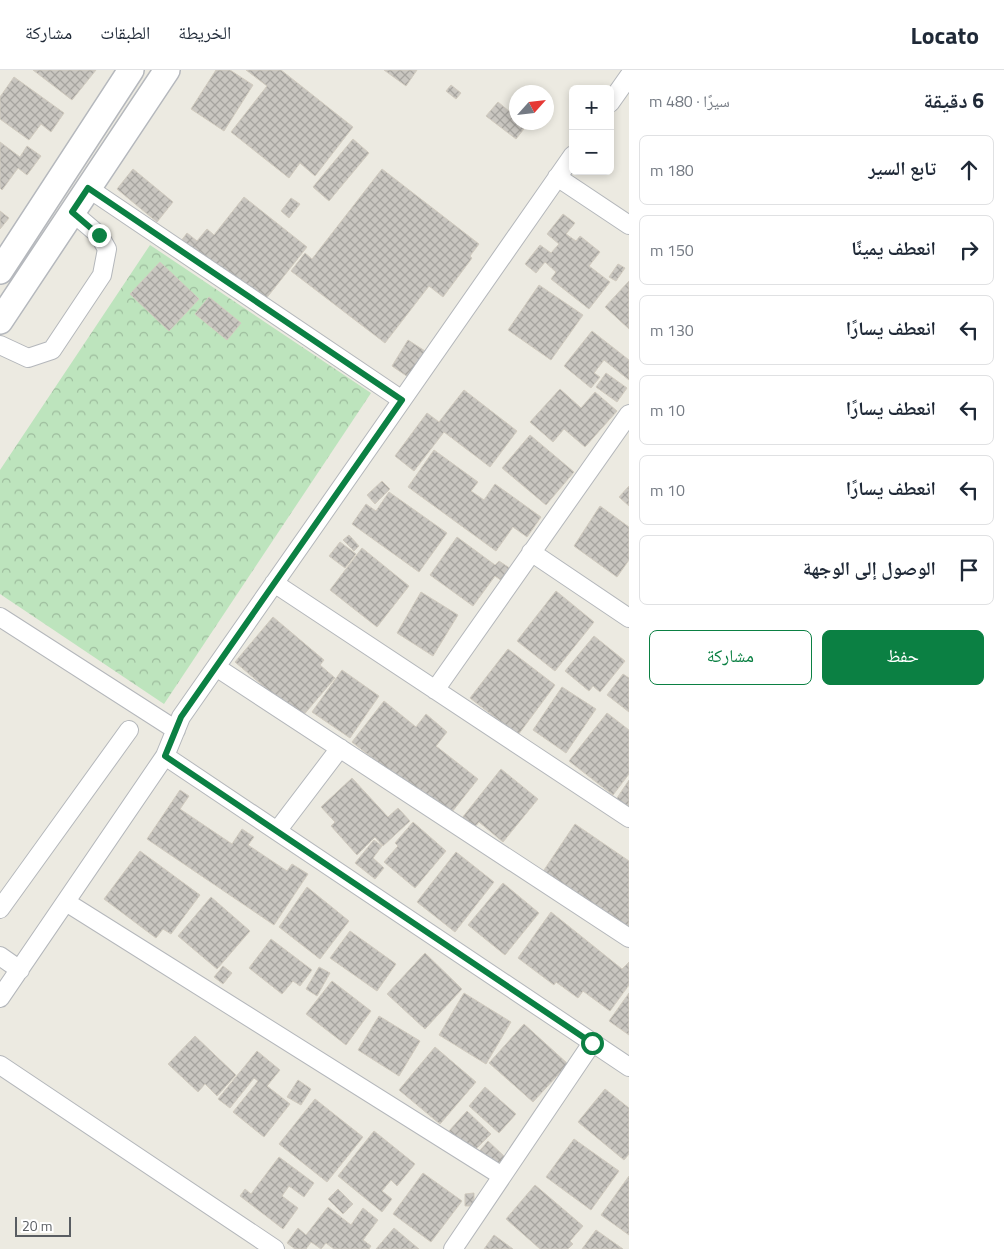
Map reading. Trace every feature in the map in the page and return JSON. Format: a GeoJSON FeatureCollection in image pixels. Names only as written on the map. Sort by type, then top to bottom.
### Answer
{"type":"FeatureCollection","features":[{"type":"Feature","properties":{"kind":"street"},"geometry":{"type":"LineString","coordinates":[[0,271],[131,70]]}},
{"type":"Feature","properties":{"kind":"street"},"geometry":{"type":"LineString","coordinates":[[0,321],[167,70]]}},
{"type":"Feature","properties":{"kind":"street"},"geometry":{"type":"LineString","coordinates":[[614,97],[629,76]]}},
{"type":"Feature","properties":{"kind":"street"},"geometry":{"type":"LineString","coordinates":[[0,998],[165,756],[181,717],[569,160]]}},
{"type":"Feature","properties":{"kind":"street"},"geometry":{"type":"LineString","coordinates":[[557,177],[629,226]]}},
{"type":"Feature","properties":{"kind":"street"},"geometry":{"type":"LineString","coordinates":[[88,188],[402,400]]}},
{"type":"Feature","properties":{"kind":"street"},"geometry":{"type":"LineString","coordinates":[[0,345],[28,358],[52,350],[102,275],[107,249],[99,235],[72,212]]}},
{"type":"Feature","properties":{"kind":"street"},"geometry":{"type":"LineString","coordinates":[[435,690],[627,420]]}},
{"type":"Feature","properties":{"kind":"street"},"geometry":{"type":"LineString","coordinates":[[532,552],[629,618]]}},
{"type":"Feature","properties":{"kind":"street"},"geometry":{"type":"LineString","coordinates":[[274,583],[629,818]]}},
{"type":"Feature","properties":{"kind":"street"},"geometry":{"type":"LineString","coordinates":[[0,617],[176,730]]}},
{"type":"Feature","properties":{"kind":"street"},"geometry":{"type":"LineString","coordinates":[[216,666],[629,938]]}},
{"type":"Feature","properties":{"kind":"street"},"geometry":{"type":"LineString","coordinates":[[0,909],[129,730]]}},
{"type":"Feature","properties":{"kind":"street"},"geometry":{"type":"LineString","coordinates":[[277,831],[340,748]]}},
{"type":"Feature","properties":{"kind":"street"},"geometry":{"type":"LineString","coordinates":[[165,756],[629,1066]]}},
{"type":"Feature","properties":{"kind":"street"},"geometry":{"type":"LineString","coordinates":[[66,902],[502,1176]]}},
{"type":"Feature","properties":{"kind":"street"},"geometry":{"type":"LineString","coordinates":[[0,956],[20,970]]}},
{"type":"Feature","properties":{"kind":"street"},"geometry":{"type":"LineString","coordinates":[[453,1249],[592,1043]]}},
{"type":"Feature","properties":{"kind":"street"},"geometry":{"type":"LineString","coordinates":[[0,1065],[275,1249]]}},
{"type":"Feature","properties":{"kind":"green space"},"geometry":{"type":"Polygon","coordinates":[[[150,245],[371,393],[164,704],[0,594],[0,470],[150,245]]]}},
{"type":"Feature","properties":{"kind":"building"},"geometry":{"type":"Polygon","coordinates":[[[33,70],[96,70],[72,100],[33,70]]]}},
{"type":"Feature","properties":{"kind":"building"},"geometry":{"type":"Polygon","coordinates":[[[216,70],[230,70],[253,85],[224,131],[191,109],[216,70]]]}},
{"type":"Feature","properties":{"kind":"building"},"geometry":{"type":"Polygon","coordinates":[[[246,70],[281,70],[353,127],[315,176],[300,163],[289,178],[231,132],[267,86],[246,70]]]}},
{"type":"Feature","properties":{"kind":"building"},"geometry":{"type":"Polygon","coordinates":[[[384,70],[417,70],[406,86],[384,70]]]}},
{"type":"Feature","properties":{"kind":"building"},"geometry":{"type":"Polygon","coordinates":[[[14,77],[64,113],[51,132],[41,124],[29,140],[0,119],[0,97],[14,77]]]}},
{"type":"Feature","properties":{"kind":"building"},"geometry":{"type":"Polygon","coordinates":[[[451,85],[461,93],[456,99],[446,91],[451,85]]]}},
{"type":"Feature","properties":{"kind":"building"},"geometry":{"type":"Polygon","coordinates":[[[498,102],[509,111],[509,130],[523,130],[516,139],[486,116],[498,102]]]}},
{"type":"Feature","properties":{"kind":"building"},"geometry":{"type":"Polygon","coordinates":[[[353,139],[369,153],[329,201],[313,187],[353,139]]]}},
{"type":"Feature","properties":{"kind":"building"},"geometry":{"type":"Polygon","coordinates":[[[0,142],[20,157],[27,146],[41,156],[27,175],[18,168],[2,190],[0,188],[0,142]]]}},
{"type":"Feature","properties":{"kind":"building"},"geometry":{"type":"Polygon","coordinates":[[[133,169],[173,202],[157,222],[117,189],[133,169]]]}},
{"type":"Feature","properties":{"kind":"building"},"geometry":{"type":"Polygon","coordinates":[[[382,169],[479,244],[470,256],[472,258],[443,297],[429,286],[385,343],[291,271],[305,253],[312,259],[382,169]]]}},
{"type":"Feature","properties":{"kind":"building"},"geometry":{"type":"Polygon","coordinates":[[[244,197],[307,247],[261,305],[181,241],[187,233],[197,241],[207,229],[214,235],[244,197]]]}},
{"type":"Feature","properties":{"kind":"building"},"geometry":{"type":"Polygon","coordinates":[[[291,198],[300,204],[289,218],[281,211],[291,198]]]}},
{"type":"Feature","properties":{"kind":"building"},"geometry":{"type":"Polygon","coordinates":[[[0,211],[9,218],[0,229],[0,211]]]}},
{"type":"Feature","properties":{"kind":"building"},"geometry":{"type":"Polygon","coordinates":[[[563,214],[575,223],[566,234],[576,241],[580,236],[600,252],[589,266],[610,282],[589,309],[551,279],[556,272],[545,262],[536,273],[525,264],[540,245],[551,253],[559,244],[547,234],[563,214]]]}},
{"type":"Feature","properties":{"kind":"building"},"geometry":{"type":"Polygon","coordinates":[[[160,262],[199,299],[169,331],[130,294],[160,262]]]}},
{"type":"Feature","properties":{"kind":"building"},"geometry":{"type":"Polygon","coordinates":[[[618,264],[625,268],[616,281],[609,277],[618,264]]]}},
{"type":"Feature","properties":{"kind":"building"},"geometry":{"type":"Polygon","coordinates":[[[629,281],[629,329],[605,307],[629,281]]]}},
{"type":"Feature","properties":{"kind":"building"},"geometry":{"type":"Polygon","coordinates":[[[539,285],[583,315],[551,360],[508,330],[539,285]]]}},
{"type":"Feature","properties":{"kind":"building"},"geometry":{"type":"Polygon","coordinates":[[[209,297],[241,323],[227,340],[195,314],[209,297]]]}},
{"type":"Feature","properties":{"kind":"building"},"geometry":{"type":"Polygon","coordinates":[[[592,331],[629,360],[629,380],[604,360],[594,373],[600,377],[591,388],[564,366],[592,331]]]}},
{"type":"Feature","properties":{"kind":"building"},"geometry":{"type":"Polygon","coordinates":[[[408,340],[425,351],[408,377],[392,366],[408,340]]]}},
{"type":"Feature","properties":{"kind":"building"},"geometry":{"type":"Polygon","coordinates":[[[606,373],[627,388],[617,402],[596,387],[606,373]]]}},
{"type":"Feature","properties":{"kind":"building"},"geometry":{"type":"Polygon","coordinates":[[[560,389],[581,408],[595,392],[617,411],[585,447],[564,429],[553,442],[530,422],[560,389]]]}},
{"type":"Feature","properties":{"kind":"building"},"geometry":{"type":"Polygon","coordinates":[[[464,390],[517,431],[490,467],[444,432],[414,471],[395,456],[427,413],[439,422],[464,390]]]}},
{"type":"Feature","properties":{"kind":"building"},"geometry":{"type":"Polygon","coordinates":[[[530,435],[574,472],[546,505],[502,468],[530,435]]]}},
{"type":"Feature","properties":{"kind":"building"},"geometry":{"type":"Polygon","coordinates":[[[434,450],[478,482],[471,491],[484,500],[495,484],[541,517],[527,537],[513,527],[496,551],[408,487],[434,450]]]}},
{"type":"Feature","properties":{"kind":"building"},"geometry":{"type":"Polygon","coordinates":[[[382,481],[390,489],[375,504],[367,495],[382,481]]]}},
{"type":"Feature","properties":{"kind":"building"},"geometry":{"type":"Polygon","coordinates":[[[629,486],[629,506],[619,497],[629,486]]]}},
{"type":"Feature","properties":{"kind":"building"},"geometry":{"type":"Polygon","coordinates":[[[389,492],[447,533],[419,572],[352,524],[366,504],[376,511],[389,492]]]}},
{"type":"Feature","properties":{"kind":"building"},"geometry":{"type":"Polygon","coordinates":[[[600,506],[629,527],[629,560],[617,577],[574,546],[600,506]]]}},
{"type":"Feature","properties":{"kind":"building"},"geometry":{"type":"Polygon","coordinates":[[[349,535],[359,546],[354,551],[343,540],[349,535]]]}},
{"type":"Feature","properties":{"kind":"building"},"geometry":{"type":"Polygon","coordinates":[[[457,537],[495,565],[499,561],[511,569],[502,581],[495,576],[473,606],[430,575],[457,537]]]}},
{"type":"Feature","properties":{"kind":"building"},"geometry":{"type":"Polygon","coordinates":[[[340,542],[356,554],[345,568],[329,556],[340,542]]]}},
{"type":"Feature","properties":{"kind":"building"},"geometry":{"type":"Polygon","coordinates":[[[362,548],[409,586],[377,627],[330,590],[362,548]]]}},
{"type":"Feature","properties":{"kind":"building"},"geometry":{"type":"Polygon","coordinates":[[[556,591],[594,622],[555,671],[517,641],[556,591]]]}},
{"type":"Feature","properties":{"kind":"building"},"geometry":{"type":"Polygon","coordinates":[[[421,592],[458,615],[433,656],[397,633],[421,592]]]}},
{"type":"Feature","properties":{"kind":"building"},"geometry":{"type":"Polygon","coordinates":[[[273,617],[324,660],[320,665],[335,678],[301,718],[235,662],[273,617]]]}},
{"type":"Feature","properties":{"kind":"building"},"geometry":{"type":"Polygon","coordinates":[[[594,636],[625,661],[600,692],[593,686],[589,691],[565,671],[594,636]]]}},
{"type":"Feature","properties":{"kind":"building"},"geometry":{"type":"Polygon","coordinates":[[[508,649],[555,685],[518,735],[470,698],[508,649]]]}},
{"type":"Feature","properties":{"kind":"building"},"geometry":{"type":"Polygon","coordinates":[[[342,670],[379,696],[350,738],[312,712],[342,670]]]}},
{"type":"Feature","properties":{"kind":"building"},"geometry":{"type":"Polygon","coordinates":[[[623,674],[629,678],[629,712],[607,695],[623,674]]]}},
{"type":"Feature","properties":{"kind":"building"},"geometry":{"type":"Polygon","coordinates":[[[562,687],[596,709],[566,753],[533,730],[562,687]]]}},
{"type":"Feature","properties":{"kind":"building"},"geometry":{"type":"Polygon","coordinates":[[[384,701],[416,727],[426,714],[447,732],[436,746],[478,779],[448,817],[352,742],[384,701]]]}},
{"type":"Feature","properties":{"kind":"building"},"geometry":{"type":"Polygon","coordinates":[[[607,713],[629,730],[629,774],[613,795],[569,761],[607,713]]]}},
{"type":"Feature","properties":{"kind":"building"},"geometry":{"type":"Polygon","coordinates":[[[501,769],[538,799],[503,842],[479,822],[474,828],[462,818],[501,769]]]}},
{"type":"Feature","properties":{"kind":"building"},"geometry":{"type":"Polygon","coordinates":[[[352,778],[388,817],[398,808],[410,821],[383,846],[375,837],[357,855],[331,826],[335,822],[321,807],[352,778]]]}},
{"type":"Feature","properties":{"kind":"building"},"geometry":{"type":"Polygon","coordinates":[[[629,780],[629,811],[615,801],[629,780]]]}},
{"type":"Feature","properties":{"kind":"building"},"geometry":{"type":"Polygon","coordinates":[[[180,790],[189,796],[180,809],[232,844],[242,829],[254,837],[248,845],[287,871],[292,864],[308,874],[274,925],[147,839],[180,790]]]}},
{"type":"Feature","properties":{"kind":"building"},"geometry":{"type":"Polygon","coordinates":[[[413,822],[446,851],[415,888],[384,862],[398,846],[395,843],[413,822]]]}},
{"type":"Feature","properties":{"kind":"building"},"geometry":{"type":"Polygon","coordinates":[[[575,824],[629,861],[629,933],[542,873],[575,824]]]}},
{"type":"Feature","properties":{"kind":"building"},"geometry":{"type":"Polygon","coordinates":[[[374,840],[382,846],[373,858],[384,868],[375,879],[355,863],[374,840]]]}},
{"type":"Feature","properties":{"kind":"building"},"geometry":{"type":"Polygon","coordinates":[[[140,851],[200,895],[171,934],[163,929],[156,938],[104,899],[140,851]]]}},
{"type":"Feature","properties":{"kind":"building"},"geometry":{"type":"Polygon","coordinates":[[[456,852],[494,882],[455,932],[417,902],[456,852]]]}},
{"type":"Feature","properties":{"kind":"building"},"geometry":{"type":"Polygon","coordinates":[[[503,883],[539,913],[505,955],[468,925],[503,883]]]}},
{"type":"Feature","properties":{"kind":"building"},"geometry":{"type":"Polygon","coordinates":[[[307,887],[349,921],[320,959],[279,927],[307,887]]]}},
{"type":"Feature","properties":{"kind":"building"},"geometry":{"type":"Polygon","coordinates":[[[211,897],[250,931],[217,969],[178,936],[211,897]]]}},
{"type":"Feature","properties":{"kind":"building"},"geometry":{"type":"Polygon","coordinates":[[[551,912],[622,969],[629,962],[629,985],[610,1011],[583,991],[578,998],[556,982],[554,985],[518,958],[551,912]]]}},
{"type":"Feature","properties":{"kind":"building"},"geometry":{"type":"Polygon","coordinates":[[[350,931],[396,964],[377,991],[330,958],[350,931]]]}},
{"type":"Feature","properties":{"kind":"building"},"geometry":{"type":"Polygon","coordinates":[[[271,939],[312,970],[300,986],[293,981],[282,994],[249,968],[271,939]]]}},
{"type":"Feature","properties":{"kind":"building"},"geometry":{"type":"Polygon","coordinates":[[[425,953],[462,989],[425,1029],[387,994],[425,953]]]}},
{"type":"Feature","properties":{"kind":"building"},"geometry":{"type":"Polygon","coordinates":[[[223,966],[232,973],[223,984],[214,977],[223,966]]]}},
{"type":"Feature","properties":{"kind":"building"},"geometry":{"type":"Polygon","coordinates":[[[319,967],[330,973],[317,996],[306,989],[319,967]]]}},
{"type":"Feature","properties":{"kind":"building"},"geometry":{"type":"Polygon","coordinates":[[[332,981],[371,1011],[346,1045],[306,1014],[332,981]]]}},
{"type":"Feature","properties":{"kind":"building"},"geometry":{"type":"Polygon","coordinates":[[[464,993],[511,1022],[486,1064],[439,1035],[464,993]]]}},
{"type":"Feature","properties":{"kind":"building"},"geometry":{"type":"Polygon","coordinates":[[[629,993],[629,1035],[609,1021],[629,993]]]}},
{"type":"Feature","properties":{"kind":"building"},"geometry":{"type":"Polygon","coordinates":[[[379,1016],[420,1041],[399,1076],[358,1050],[379,1016]]]}},
{"type":"Feature","properties":{"kind":"building"},"geometry":{"type":"Polygon","coordinates":[[[524,1024],[568,1064],[533,1102],[489,1063],[524,1024]]]}},
{"type":"Feature","properties":{"kind":"building"},"geometry":{"type":"Polygon","coordinates":[[[195,1036],[236,1075],[217,1096],[205,1084],[198,1092],[168,1064],[195,1036]]]}},
{"type":"Feature","properties":{"kind":"building"},"geometry":{"type":"Polygon","coordinates":[[[435,1047],[476,1082],[440,1124],[399,1090],[435,1047]]]}},
{"type":"Feature","properties":{"kind":"building"},"geometry":{"type":"Polygon","coordinates":[[[257,1051],[280,1070],[267,1086],[290,1104],[264,1137],[233,1112],[258,1081],[254,1078],[230,1108],[218,1099],[257,1051]]]}},
{"type":"Feature","properties":{"kind":"building"},"geometry":{"type":"Polygon","coordinates":[[[298,1080],[311,1089],[301,1105],[287,1097],[298,1080]]]}},
{"type":"Feature","properties":{"kind":"building"},"geometry":{"type":"Polygon","coordinates":[[[485,1087],[516,1114],[499,1133],[469,1106],[485,1087]]]}},
{"type":"Feature","properties":{"kind":"building"},"geometry":{"type":"Polygon","coordinates":[[[605,1089],[629,1108],[629,1154],[624,1160],[578,1122],[605,1089]]]}},
{"type":"Feature","properties":{"kind":"building"},"geometry":{"type":"Polygon","coordinates":[[[315,1099],[363,1137],[327,1182],[279,1144],[315,1099]]]}},
{"type":"Feature","properties":{"kind":"building"},"geometry":{"type":"Polygon","coordinates":[[[467,1111],[491,1134],[472,1153],[449,1131],[467,1111]]]}},
{"type":"Feature","properties":{"kind":"building"},"geometry":{"type":"Polygon","coordinates":[[[374,1131],[415,1164],[397,1186],[391,1180],[382,1191],[392,1199],[382,1212],[338,1176],[374,1131]]]}},
{"type":"Feature","properties":{"kind":"building"},"geometry":{"type":"Polygon","coordinates":[[[574,1139],[619,1171],[591,1210],[546,1177],[574,1139]]]}},
{"type":"Feature","properties":{"kind":"building"},"geometry":{"type":"Polygon","coordinates":[[[488,1141],[505,1157],[493,1170],[476,1155],[488,1141]]]}},
{"type":"Feature","properties":{"kind":"building"},"geometry":{"type":"Polygon","coordinates":[[[279,1157],[314,1183],[304,1197],[289,1186],[282,1196],[298,1208],[283,1229],[240,1196],[245,1189],[251,1194],[279,1157]]]}},
{"type":"Feature","properties":{"kind":"building"},"geometry":{"type":"Polygon","coordinates":[[[423,1173],[462,1201],[431,1242],[393,1214],[423,1173]]]}},
{"type":"Feature","properties":{"kind":"building"},"geometry":{"type":"Polygon","coordinates":[[[629,1176],[629,1235],[601,1215],[629,1176]]]}},
{"type":"Feature","properties":{"kind":"building"},"geometry":{"type":"Polygon","coordinates":[[[535,1185],[583,1226],[570,1241],[573,1244],[568,1249],[540,1249],[506,1219],[535,1185]]]}},
{"type":"Feature","properties":{"kind":"building"},"geometry":{"type":"Polygon","coordinates":[[[338,1189],[353,1204],[343,1214],[328,1199],[338,1189]]]}},
{"type":"Feature","properties":{"kind":"building"},"geometry":{"type":"Polygon","coordinates":[[[474,1193],[474,1206],[465,1206],[465,1194],[474,1193]]]}},
{"type":"Feature","properties":{"kind":"building"},"geometry":{"type":"Polygon","coordinates":[[[328,1207],[351,1225],[363,1208],[378,1220],[363,1240],[371,1246],[369,1249],[334,1249],[326,1243],[321,1249],[311,1242],[306,1249],[295,1249],[287,1243],[298,1228],[306,1235],[328,1207]]]}},
{"type":"Feature","properties":{"kind":"building"},"geometry":{"type":"Polygon","coordinates":[[[394,1228],[419,1249],[376,1249],[394,1228]]]}},
{"type":"Feature","properties":{"kind":"building"},"geometry":{"type":"Polygon","coordinates":[[[596,1230],[623,1249],[582,1249],[596,1230]]]}},
{"type":"Feature","properties":{"kind":"building"},"geometry":{"type":"Polygon","coordinates":[[[494,1235],[513,1249],[484,1249],[494,1235]]]}},
{"type":"Feature","properties":{"kind":"route"},"geometry":{"type":"LineString","coordinates":[[99,235],[72,212],[88,188],[402,400],[181,717],[165,756],[592,1043]]}}]}
